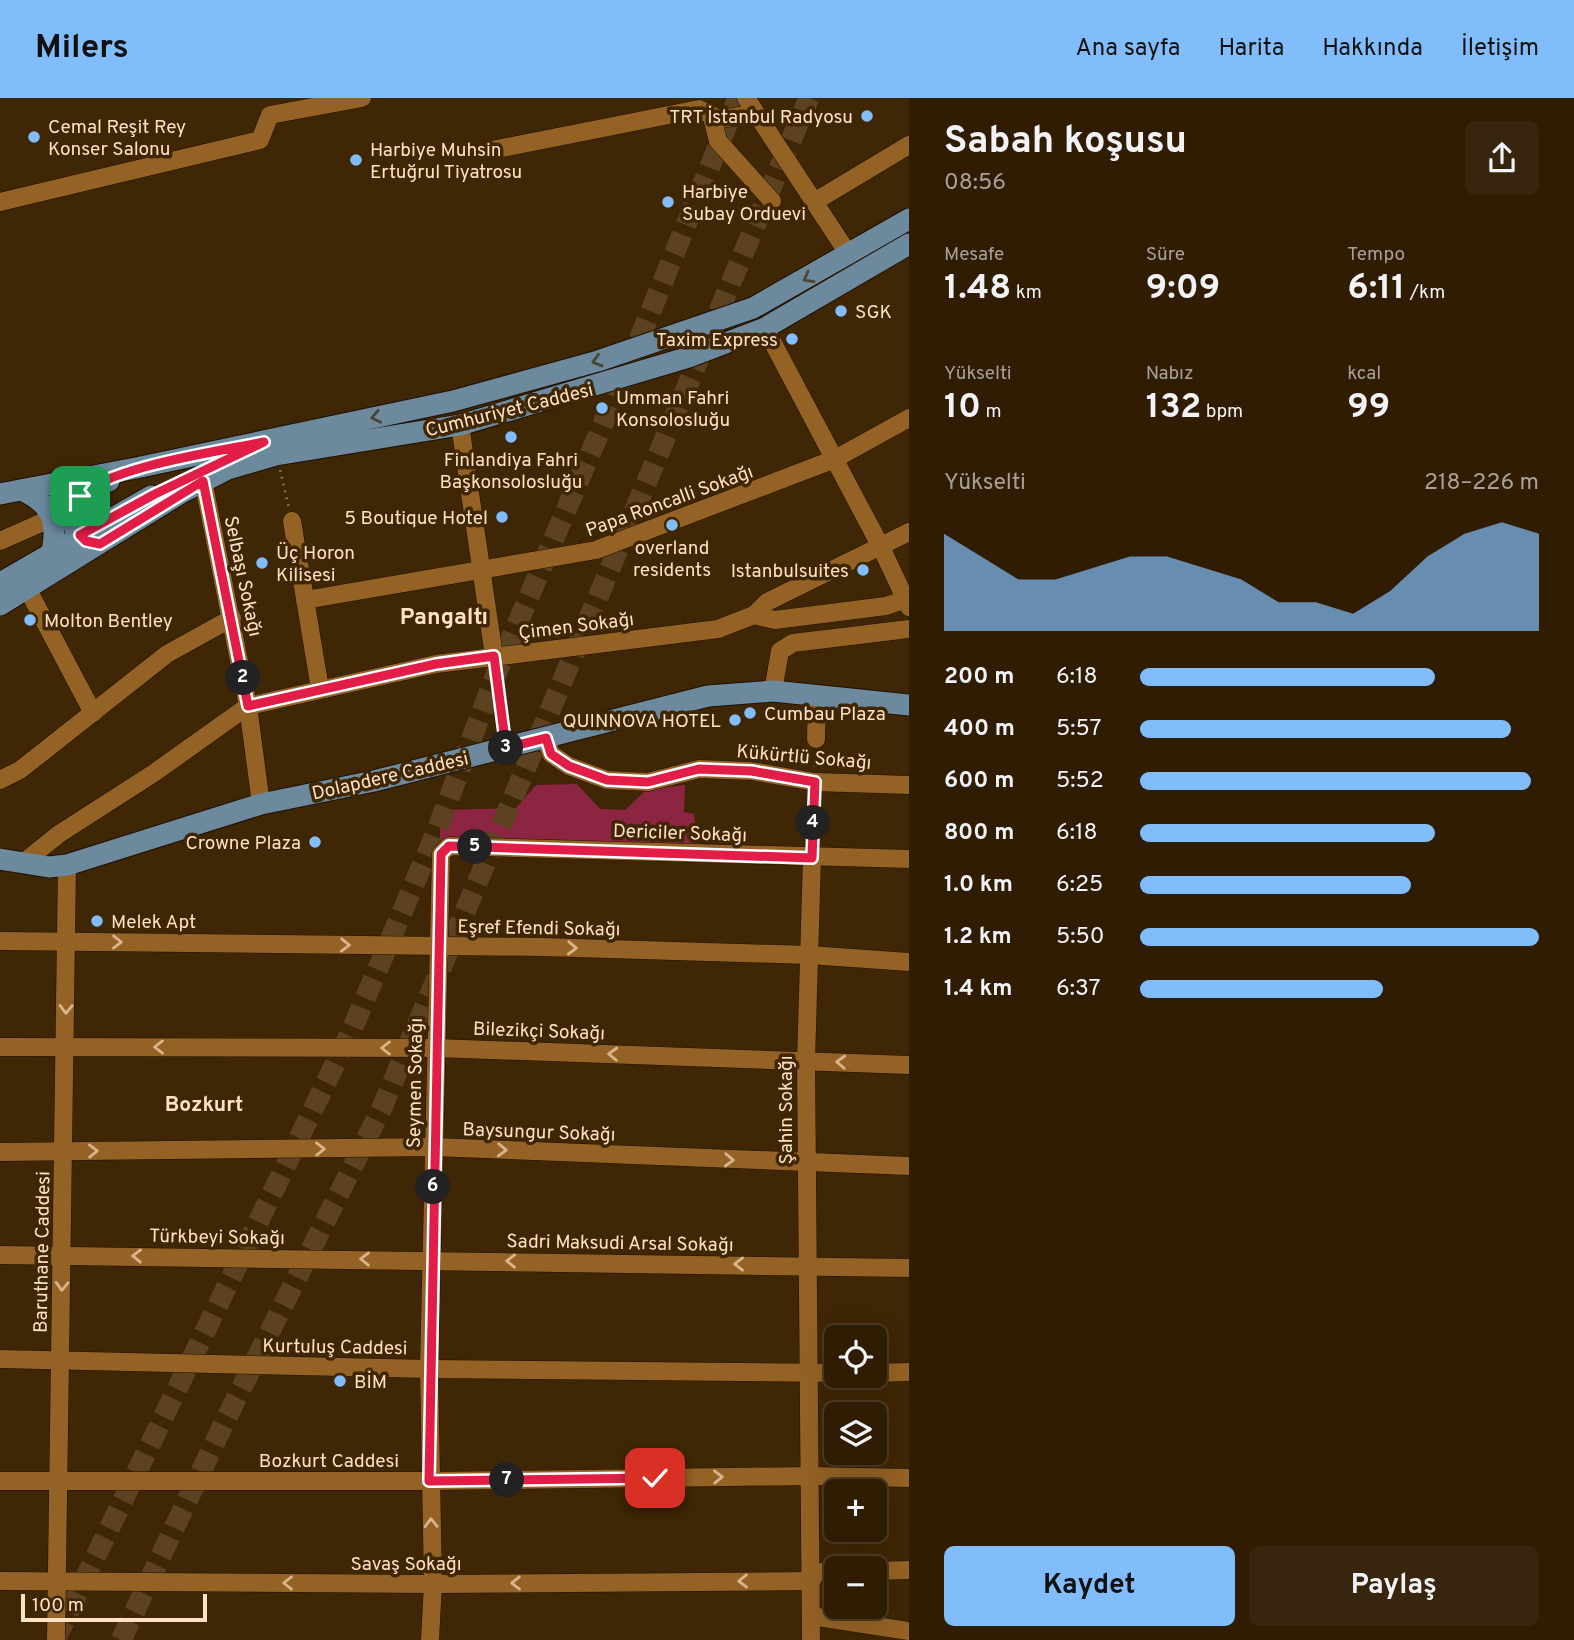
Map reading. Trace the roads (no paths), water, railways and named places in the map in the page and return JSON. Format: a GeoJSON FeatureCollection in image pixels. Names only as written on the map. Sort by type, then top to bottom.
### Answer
{"type":"FeatureCollection","features":[{"type":"Feature","properties":{"kind":"main road","name":"Cumhuriyet Caddesi"},"geometry":{"type":"LineString","coordinates":[[270,448],[460,425],[607,384],[765,328],[909,219]]}},
{"type":"Feature","properties":{"kind":"main road","name":"Cumhuriyet Caddesi"},"geometry":{"type":"LineString","coordinates":[[0,605],[203,481],[270,448],[598,361],[752,308],[854,263],[909,244]]}},
{"type":"Feature","properties":{"kind":"main road"},"geometry":{"type":"LineString","coordinates":[[10,492],[136,468],[270,448]]}},
{"type":"Feature","properties":{"kind":"main road"},"geometry":{"type":"LineString","coordinates":[[0,583],[155,494],[270,448]]}},
{"type":"Feature","properties":{"kind":"main road"},"geometry":{"type":"LineString","coordinates":[[100,544],[86,541],[80,535],[74,523],[76,500],[95,485],[136,468]]}},
{"type":"Feature","properties":{"kind":"main road"},"geometry":{"type":"LineString","coordinates":[[10,492],[39,499],[48,508],[52,518],[52,551],[31,585]]}},
{"type":"Feature","properties":{"kind":"main road","name":"Dolapdere Caddesi"},"geometry":{"type":"LineString","coordinates":[[0,859],[67,865],[261,804],[506,748],[708,695],[773,691],[909,705]]}},
{"type":"Feature","properties":{"kind":"street"},"geometry":{"type":"LineString","coordinates":[[0,202],[260,140],[270,116],[362,98]]}},
{"type":"Feature","properties":{"kind":"street"},"geometry":{"type":"LineString","coordinates":[[746,98],[854,263]]}},
{"type":"Feature","properties":{"kind":"street"},"geometry":{"type":"LineString","coordinates":[[492,150],[699,109],[719,119],[756,114]]}},
{"type":"Feature","properties":{"kind":"street"},"geometry":{"type":"LineString","coordinates":[[712,117],[718,141],[772,201]]}},
{"type":"Feature","properties":{"kind":"street"},"geometry":{"type":"LineString","coordinates":[[814,202],[909,145]]}},
{"type":"Feature","properties":{"kind":"street"},"geometry":{"type":"LineString","coordinates":[[765,328],[908,601]]}},
{"type":"Feature","properties":{"kind":"street","name":"Papa Roncalli Sokağı"},"geometry":{"type":"LineString","coordinates":[[305,600],[596,550],[835,459],[909,418]]}},
{"type":"Feature","properties":{"kind":"street"},"geometry":{"type":"LineString","coordinates":[[460,425],[494,656]]}},
{"type":"Feature","properties":{"kind":"street","name":"Selbaşı Sokağı"},"geometry":{"type":"LineString","coordinates":[[203,481],[248,706],[261,804]]}},
{"type":"Feature","properties":{"kind":"street"},"geometry":{"type":"LineString","coordinates":[[0,541],[52,518]]}},
{"type":"Feature","properties":{"kind":"street"},"geometry":{"type":"LineString","coordinates":[[292,522],[320,689]]}},
{"type":"Feature","properties":{"kind":"street"},"geometry":{"type":"LineString","coordinates":[[754,615],[767,601],[909,532]]}},
{"type":"Feature","properties":{"kind":"street"},"geometry":{"type":"LineString","coordinates":[[31,585],[93,713]]}},
{"type":"Feature","properties":{"kind":"street","name":"Çimen Sokağı"},"geometry":{"type":"LineString","coordinates":[[248,706],[436,664],[718,629],[754,615],[775,620],[908,601]]}},
{"type":"Feature","properties":{"kind":"street"},"geometry":{"type":"LineString","coordinates":[[0,780],[20,770],[167,654],[232,618]]}},
{"type":"Feature","properties":{"kind":"street"},"geometry":{"type":"LineString","coordinates":[[773,691],[780,651],[793,643],[909,629]]}},
{"type":"Feature","properties":{"kind":"street"},"geometry":{"type":"LineString","coordinates":[[816,739],[817,696]]}},
{"type":"Feature","properties":{"kind":"street"},"geometry":{"type":"LineString","coordinates":[[23,863],[60,834],[154,773],[248,706]]}},
{"type":"Feature","properties":{"kind":"street","name":"Kükürtlü Sokağı"},"geometry":{"type":"LineString","coordinates":[[546,738],[551,754],[569,766],[607,780],[648,782],[699,769],[751,771],[815,782],[909,785]]}},
{"type":"Feature","properties":{"kind":"street","name":"Dericiler Sokağı"},"geometry":{"type":"LineString","coordinates":[[438,946],[445,850],[909,859]]}},
{"type":"Feature","properties":{"kind":"street"},"geometry":{"type":"LineString","coordinates":[[809,955],[812,858]]}},
{"type":"Feature","properties":{"kind":"street","name":"Baruthane Caddesi"},"geometry":{"type":"LineString","coordinates":[[56,1640],[59,1582],[67,865]]}},
{"type":"Feature","properties":{"kind":"street","name":"Eşref Efendi Sokağı"},"geometry":{"type":"LineString","coordinates":[[0,941],[438,946],[809,955],[909,962]]}},
{"type":"Feature","properties":{"kind":"street","name":"Seymen Sokağı"},"geometry":{"type":"LineString","coordinates":[[430,1640],[433,1584],[429,1369],[438,946]]}},
{"type":"Feature","properties":{"kind":"street","name":"Şahin Sokağı"},"geometry":{"type":"LineString","coordinates":[[807,1265],[806,1061],[809,955]]}},
{"type":"Feature","properties":{"kind":"street","name":"Bilezikçi Sokağı"},"geometry":{"type":"LineString","coordinates":[[0,1047],[436,1048],[909,1065]]}},
{"type":"Feature","properties":{"kind":"street","name":"Baysungur Sokağı"},"geometry":{"type":"LineString","coordinates":[[0,1152],[434,1147],[909,1166]]}},
{"type":"Feature","properties":{"kind":"street","name":"Türkbeyi Sokağı"},"geometry":{"type":"LineString","coordinates":[[0,1255],[433,1260]]}},
{"type":"Feature","properties":{"kind":"street","name":"Sadri Maksudi Arsal Sokağı"},"geometry":{"type":"LineString","coordinates":[[433,1260],[909,1268]]}},
{"type":"Feature","properties":{"kind":"street"},"geometry":{"type":"LineString","coordinates":[[807,1265],[811,1640]]}},
{"type":"Feature","properties":{"kind":"street","name":"Kurtuluş Caddesi"},"geometry":{"type":"LineString","coordinates":[[0,1359],[429,1369],[824,1373]]}},
{"type":"Feature","properties":{"kind":"street"},"geometry":{"type":"LineString","coordinates":[[887,1373],[909,1372]]}},
{"type":"Feature","properties":{"kind":"street","name":"Bozkurt Caddesi"},"geometry":{"type":"LineString","coordinates":[[0,1480],[429,1481],[810,1476],[909,1478]]}},
{"type":"Feature","properties":{"kind":"street"},"geometry":{"type":"LineString","coordinates":[[887,1571],[909,1570]]}},
{"type":"Feature","properties":{"kind":"street","name":"Savaş Sokağı"},"geometry":{"type":"LineString","coordinates":[[0,1581],[433,1584],[824,1574]]}},
{"type":"Feature","properties":{"kind":"street"},"geometry":{"type":"LineString","coordinates":[[811,1616],[909,1631]]}},
{"type":"Feature","properties":{"kind":"tunnel"},"geometry":{"type":"LineString","coordinates":[[55,1640],[353,1027],[435,835],[498,669],[641,335],[738,98]]}},
{"type":"Feature","properties":{"kind":"tunnel"},"geometry":{"type":"LineString","coordinates":[[121,1640],[225,1421],[381,1110],[809,98]]}},
{"type":"Feature","properties":{"kind":"place","name":"TRT İstanbul Radyosu"},"geometry":{"type":"Point","coordinates":[867,116]}},
{"type":"Feature","properties":{"kind":"place","name":"Cemal Reşit Rey Konser Salonu"},"geometry":{"type":"Point","coordinates":[34,137]}},
{"type":"Feature","properties":{"kind":"place","name":"Harbiye Muhsin Ertuğrul Tiyatrosu"},"geometry":{"type":"Point","coordinates":[356,160]}},
{"type":"Feature","properties":{"kind":"place","name":"Harbiye Subay Orduevi"},"geometry":{"type":"Point","coordinates":[668,202]}},
{"type":"Feature","properties":{"kind":"place","name":"SGK"},"geometry":{"type":"Point","coordinates":[841,311]}},
{"type":"Feature","properties":{"kind":"place","name":"Taxim Express"},"geometry":{"type":"Point","coordinates":[792,339]}},
{"type":"Feature","properties":{"kind":"place","name":"Umman Fahri Konsolosluğu"},"geometry":{"type":"Point","coordinates":[602,408]}},
{"type":"Feature","properties":{"kind":"place","name":"Finlandiya Fahri Başkonsolosluğu"},"geometry":{"type":"Point","coordinates":[511,437]}},
{"type":"Feature","properties":{"kind":"place","name":"5 Boutique Hotel"},"geometry":{"type":"Point","coordinates":[502,517]}},
{"type":"Feature","properties":{"kind":"place","name":"overland residents"},"geometry":{"type":"Point","coordinates":[672,525]}},
{"type":"Feature","properties":{"kind":"place","name":"Üç Horon Kilisesi"},"geometry":{"type":"Point","coordinates":[262,563]}},
{"type":"Feature","properties":{"kind":"place","name":"Istanbulsuites"},"geometry":{"type":"Point","coordinates":[863,570]}},
{"type":"Feature","properties":{"kind":"place","name":"Molton Bentley"},"geometry":{"type":"Point","coordinates":[30,620]}},
{"type":"Feature","properties":{"kind":"place","name":"Cumbau Plaza"},"geometry":{"type":"Point","coordinates":[750,713]}},
{"type":"Feature","properties":{"kind":"place","name":"QUINNOVA HOTEL"},"geometry":{"type":"Point","coordinates":[735,720]}},
{"type":"Feature","properties":{"kind":"place","name":"Crowne Plaza"},"geometry":{"type":"Point","coordinates":[315,842]}},
{"type":"Feature","properties":{"kind":"place","name":"Melek Apt"},"geometry":{"type":"Point","coordinates":[97,921]}},
{"type":"Feature","properties":{"kind":"place","name":"BİM"},"geometry":{"type":"Point","coordinates":[340,1381]}},
{"type":"Feature","properties":{"kind":"district","name":"Pangaltı"},"geometry":{"type":"Point","coordinates":[444,616]}},
{"type":"Feature","properties":{"kind":"district","name":"Bozkurt"},"geometry":{"type":"Point","coordinates":[204,1104]}}]}
